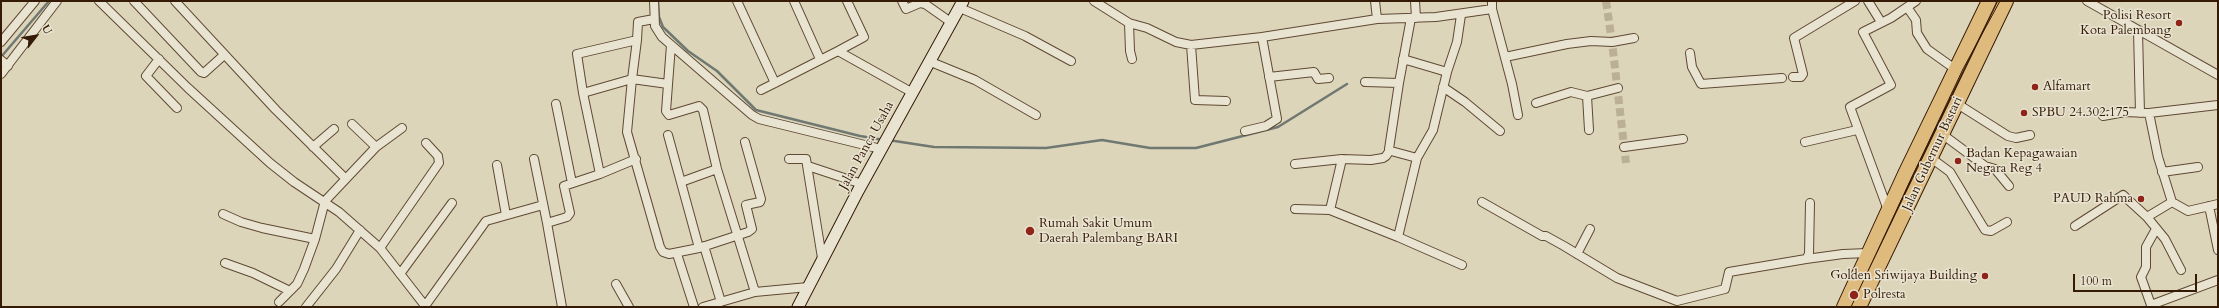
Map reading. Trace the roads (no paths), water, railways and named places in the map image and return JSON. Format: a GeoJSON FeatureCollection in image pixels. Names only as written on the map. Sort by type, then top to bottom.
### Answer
{"type":"FeatureCollection","features":[{"type":"Feature","properties":{"kind":"highway","name":"Jalan Gubernur Bastari"},"geometry":{"type":"LineString","coordinates":[[1844,307],[1905,174],[1989,1]]}},
{"type":"Feature","properties":{"kind":"highway","name":"Jalan Gubernur Bastari"},"geometry":{"type":"LineString","coordinates":[[1859,307],[2006,1]]}},
{"type":"Feature","properties":{"kind":"highway"},"geometry":{"type":"LineString","coordinates":[[1905,174],[1920,182]]}},
{"type":"Feature","properties":{"kind":"street"},"geometry":{"type":"LineString","coordinates":[[1,42],[35,1]]}},
{"type":"Feature","properties":{"kind":"street"},"geometry":{"type":"LineString","coordinates":[[1,74],[4,63],[56,1]]}},
{"type":"Feature","properties":{"kind":"street"},"geometry":{"type":"LineString","coordinates":[[99,1],[159,60],[270,163],[294,182],[325,201],[380,248],[425,307],[486,221],[543,205]]}},
{"type":"Feature","properties":{"kind":"street"},"geometry":{"type":"LineString","coordinates":[[134,1],[201,72],[204,73],[224,55]]}},
{"type":"Feature","properties":{"kind":"street"},"geometry":{"type":"LineString","coordinates":[[175,1],[224,55],[313,147],[346,178]]}},
{"type":"Feature","properties":{"kind":"street"},"geometry":{"type":"LineString","coordinates":[[654,1],[654,18],[658,31],[671,45],[756,117],[882,147]]}},
{"type":"Feature","properties":{"kind":"street"},"geometry":{"type":"LineString","coordinates":[[737,1],[775,83]]}},
{"type":"Feature","properties":{"kind":"street"},"geometry":{"type":"LineString","coordinates":[[794,1],[820,59]]}},
{"type":"Feature","properties":{"kind":"street"},"geometry":{"type":"LineString","coordinates":[[761,90],[864,37],[847,1]]}},
{"type":"Feature","properties":{"kind":"street"},"geometry":{"type":"LineString","coordinates":[[902,1],[906,9],[920,3],[925,4],[952,23]]}},
{"type":"Feature","properties":{"kind":"street"},"geometry":{"type":"LineString","coordinates":[[1094,1],[1129,23],[1147,28],[1176,42],[1190,45],[1262,37],[1377,19],[1461,15],[1492,5],[1518,115]]}},
{"type":"Feature","properties":{"kind":"street"},"geometry":{"type":"LineString","coordinates":[[1375,1],[1377,19]]}},
{"type":"Feature","properties":{"kind":"street"},"geometry":{"type":"LineString","coordinates":[[1295,164],[1342,159],[1383,158],[1388,155],[1390,150],[1403,59],[1413,18],[1415,1]]}},
{"type":"Feature","properties":{"kind":"street"},"geometry":{"type":"LineString","coordinates":[[1793,77],[1801,77],[1803,74],[1794,38],[1855,1]]}},
{"type":"Feature","properties":{"kind":"street"},"geometry":{"type":"LineString","coordinates":[[1868,1],[1881,22]]}},
{"type":"Feature","properties":{"kind":"street"},"geometry":{"type":"LineString","coordinates":[[1888,210],[1850,109],[1851,106],[1891,86],[1863,33],[1864,30],[1891,18],[1916,1]]}},
{"type":"Feature","properties":{"kind":"street"},"geometry":{"type":"LineString","coordinates":[[2087,1],[2218,75]]}},
{"type":"Feature","properties":{"kind":"street"},"geometry":{"type":"LineString","coordinates":[[962,5],[1025,36],[1071,61]]}},
{"type":"Feature","properties":{"kind":"street","name":"Jalan Panca Usaha"},"geometry":{"type":"LineString","coordinates":[[798,307],[822,258],[882,147],[962,5]]}},
{"type":"Feature","properties":{"kind":"street"},"geometry":{"type":"LineString","coordinates":[[1907,7],[1916,20],[1917,33],[1927,49],[1955,69]]}},
{"type":"Feature","properties":{"kind":"street"},"geometry":{"type":"LineString","coordinates":[[1398,237],[1417,158],[1431,135],[1443,86],[1457,42],[1461,15]]}},
{"type":"Feature","properties":{"kind":"street"},"geometry":{"type":"LineString","coordinates":[[654,18],[638,22],[627,132],[636,159],[660,247],[665,253],[677,254],[702,247],[748,232],[753,227],[746,204],[761,201],[745,142]]}},
{"type":"Feature","properties":{"kind":"street"},"geometry":{"type":"LineString","coordinates":[[1129,23],[1130,51],[1132,59]]}},
{"type":"Feature","properties":{"kind":"street"},"geometry":{"type":"LineString","coordinates":[[2138,31],[2140,113]]}},
{"type":"Feature","properties":{"kind":"street"},"geometry":{"type":"LineString","coordinates":[[1245,130],[1266,126],[1277,120],[1262,37]]}},
{"type":"Feature","properties":{"kind":"street"},"geometry":{"type":"LineString","coordinates":[[1505,57],[1567,44],[1591,41],[1612,42],[1634,38]]}},
{"type":"Feature","properties":{"kind":"street"},"geometry":{"type":"LineString","coordinates":[[600,174],[583,92],[578,54],[637,40]]}},
{"type":"Feature","properties":{"kind":"street"},"geometry":{"type":"LineString","coordinates":[[671,45],[667,114],[699,106],[702,109],[717,169],[755,292]]}},
{"type":"Feature","properties":{"kind":"street"},"geometry":{"type":"LineString","coordinates":[[1190,45],[1195,100],[1226,101]]}},
{"type":"Feature","properties":{"kind":"street"},"geometry":{"type":"LineString","coordinates":[[838,51],[913,93]]}},
{"type":"Feature","properties":{"kind":"street"},"geometry":{"type":"LineString","coordinates":[[1690,53],[1692,67],[1701,84],[1782,78]]}},
{"type":"Feature","properties":{"kind":"street"},"geometry":{"type":"LineString","coordinates":[[1403,59],[1447,72]]}},
{"type":"Feature","properties":{"kind":"street"},"geometry":{"type":"LineString","coordinates":[[159,60],[146,76],[177,108]]}},
{"type":"Feature","properties":{"kind":"street"},"geometry":{"type":"LineString","coordinates":[[931,62],[976,80],[1036,115]]}},
{"type":"Feature","properties":{"kind":"street"},"geometry":{"type":"LineString","coordinates":[[1269,77],[1314,72],[1318,79],[1329,78]]}},
{"type":"Feature","properties":{"kind":"street"},"geometry":{"type":"LineString","coordinates":[[583,92],[632,79],[668,84]]}},
{"type":"Feature","properties":{"kind":"street"},"geometry":{"type":"LineString","coordinates":[[1366,82],[1400,83]]}},
{"type":"Feature","properties":{"kind":"street"},"geometry":{"type":"LineString","coordinates":[[1443,86],[1500,131]]}},
{"type":"Feature","properties":{"kind":"street"},"geometry":{"type":"LineString","coordinates":[[1536,103],[1571,92],[1587,96],[1618,88]]}},
{"type":"Feature","properties":{"kind":"street"},"geometry":{"type":"LineString","coordinates":[[1587,96],[1589,130]]}},
{"type":"Feature","properties":{"kind":"street"},"geometry":{"type":"LineString","coordinates":[[1956,103],[2008,136],[2016,138],[2030,135]]}},
{"type":"Feature","properties":{"kind":"street"},"geometry":{"type":"LineString","coordinates":[[556,104],[572,183]]}},
{"type":"Feature","properties":{"kind":"street"},"geometry":{"type":"LineString","coordinates":[[2103,116],[2149,113],[2218,104]]}},
{"type":"Feature","properties":{"kind":"street"},"geometry":{"type":"LineString","coordinates":[[2149,113],[2162,172],[2172,202],[2188,211],[2218,204]]}},
{"type":"Feature","properties":{"kind":"street"},"geometry":{"type":"LineString","coordinates":[[352,124],[376,147]]}},
{"type":"Feature","properties":{"kind":"street"},"geometry":{"type":"LineString","coordinates":[[279,302],[290,291],[300,277],[315,239],[325,201],[376,147],[402,128]]}},
{"type":"Feature","properties":{"kind":"street"},"geometry":{"type":"LineString","coordinates":[[313,147],[334,129]]}},
{"type":"Feature","properties":{"kind":"street"},"geometry":{"type":"LineString","coordinates":[[1805,142],[1857,130]]}},
{"type":"Feature","properties":{"kind":"street"},"geometry":{"type":"LineString","coordinates":[[1942,134],[1985,166],[1995,168],[2009,186]]}},
{"type":"Feature","properties":{"kind":"street"},"geometry":{"type":"LineString","coordinates":[[668,135],[681,182],[721,302]]}},
{"type":"Feature","properties":{"kind":"street"},"geometry":{"type":"LineString","coordinates":[[1624,147],[1683,139]]}},
{"type":"Feature","properties":{"kind":"street"},"geometry":{"type":"LineString","coordinates":[[380,248],[438,163],[438,156],[426,143]]}},
{"type":"Feature","properties":{"kind":"street"},"geometry":{"type":"LineString","coordinates":[[1390,150],[1417,158]]}},
{"type":"Feature","properties":{"kind":"street"},"geometry":{"type":"LineString","coordinates":[[789,159],[805,158],[808,166],[822,258]]}},
{"type":"Feature","properties":{"kind":"street"},"geometry":{"type":"LineString","coordinates":[[1931,158],[1950,172],[1985,230],[1990,231],[2007,222]]}},
{"type":"Feature","properties":{"kind":"street"},"geometry":{"type":"LineString","coordinates":[[534,159],[562,307]]}},
{"type":"Feature","properties":{"kind":"street"},"geometry":{"type":"LineString","coordinates":[[547,223],[569,215],[570,211],[564,188],[565,185],[600,174],[636,159]]}},
{"type":"Feature","properties":{"kind":"street"},"geometry":{"type":"LineString","coordinates":[[1330,210],[1342,159]]}},
{"type":"Feature","properties":{"kind":"street"},"geometry":{"type":"LineString","coordinates":[[497,165],[506,215]]}},
{"type":"Feature","properties":{"kind":"street"},"geometry":{"type":"LineString","coordinates":[[808,166],[862,184]]}},
{"type":"Feature","properties":{"kind":"street"},"geometry":{"type":"LineString","coordinates":[[2162,172],[2198,167]]}},
{"type":"Feature","properties":{"kind":"street"},"geometry":{"type":"LineString","coordinates":[[681,182],[717,169]]}},
{"type":"Feature","properties":{"kind":"street"},"geometry":{"type":"LineString","coordinates":[[2075,226],[2121,195],[2147,216],[2170,247],[2181,270]]}},
{"type":"Feature","properties":{"kind":"street"},"geometry":{"type":"LineString","coordinates":[[400,274],[452,202]]}},
{"type":"Feature","properties":{"kind":"street"},"geometry":{"type":"LineString","coordinates":[[1482,202],[1577,254],[1617,278],[1675,300]]}},
{"type":"Feature","properties":{"kind":"street"},"geometry":{"type":"LineString","coordinates":[[2147,216],[2172,202]]}},
{"type":"Feature","properties":{"kind":"street"},"geometry":{"type":"LineString","coordinates":[[1806,260],[1809,254],[1810,203]]}},
{"type":"Feature","properties":{"kind":"street"},"geometry":{"type":"LineString","coordinates":[[2209,206],[2218,250]]}},
{"type":"Feature","properties":{"kind":"street"},"geometry":{"type":"LineString","coordinates":[[1295,209],[1330,210],[1398,237],[1462,265]]}},
{"type":"Feature","properties":{"kind":"street"},"geometry":{"type":"LineString","coordinates":[[223,214],[262,228],[315,239]]}},
{"type":"Feature","properties":{"kind":"street"},"geometry":{"type":"LineString","coordinates":[[1577,254],[1590,229]]}},
{"type":"Feature","properties":{"kind":"street"},"geometry":{"type":"LineString","coordinates":[[2156,229],[2146,247],[2146,266],[2142,277],[2151,305],[2218,280]]}},
{"type":"Feature","properties":{"kind":"street"},"geometry":{"type":"LineString","coordinates":[[306,307],[336,269],[360,230]]}},
{"type":"Feature","properties":{"kind":"street"},"geometry":{"type":"LineString","coordinates":[[1668,307],[1675,300],[1725,289],[1730,272],[1843,254],[1868,253]]}},
{"type":"Feature","properties":{"kind":"street"},"geometry":{"type":"LineString","coordinates":[[677,254],[694,307]]}},
{"type":"Feature","properties":{"kind":"street"},"geometry":{"type":"LineString","coordinates":[[225,263],[254,273],[290,291]]}},
{"type":"Feature","properties":{"kind":"street"},"geometry":{"type":"LineString","coordinates":[[616,284],[629,307]]}},
{"type":"Feature","properties":{"kind":"street"},"geometry":{"type":"LineString","coordinates":[[703,307],[755,292],[783,288],[808,287]]}},
{"type":"Feature","properties":{"kind":"waterway"},"geometry":{"type":"LineString","coordinates":[[1,57],[49,1]]}},
{"type":"Feature","properties":{"kind":"waterway"},"geometry":{"type":"LineString","coordinates":[[658,1],[659,17],[663,27],[688,51],[717,71],[756,110],[860,136],[884,140]]}},
{"type":"Feature","properties":{"kind":"waterway"},"geometry":{"type":"LineString","coordinates":[[888,140],[934,147],[1046,148],[1102,140],[1150,148],[1196,148],[1278,127],[1347,84]]}},
{"type":"Feature","properties":{"kind":"tunnel"},"geometry":{"type":"LineString","coordinates":[[1606,1],[1626,163]]}},
{"type":"Feature","properties":{"kind":"tram line"},"geometry":{"type":"LineString","coordinates":[[1851,307],[1963,69],[2000,1]]}},
{"type":"Feature","properties":{"kind":"place","name":"Polisi Resort Kota Palembang"},"geometry":{"type":"Point","coordinates":[2179,23]}},
{"type":"Feature","properties":{"kind":"place","name":"Alfamart"},"geometry":{"type":"Point","coordinates":[2035,87]}},
{"type":"Feature","properties":{"kind":"place","name":"SPBU 24.302.175"},"geometry":{"type":"Point","coordinates":[2024,113]}},
{"type":"Feature","properties":{"kind":"place","name":"Badan Kepagawaian Negara Reg 4"},"geometry":{"type":"Point","coordinates":[1958,161]}},
{"type":"Feature","properties":{"kind":"place","name":"PAUD Rahma"},"geometry":{"type":"Point","coordinates":[2141,199]}},
{"type":"Feature","properties":{"kind":"place","name":"Rumah Sakit Umum Daerah Palembang BARI"},"geometry":{"type":"Point","coordinates":[1030,231]}},
{"type":"Feature","properties":{"kind":"place","name":"Golden Sriwijaya Building"},"geometry":{"type":"Point","coordinates":[1985,276]}},
{"type":"Feature","properties":{"kind":"place","name":"Polresta"},"geometry":{"type":"Point","coordinates":[1854,295]}}]}
